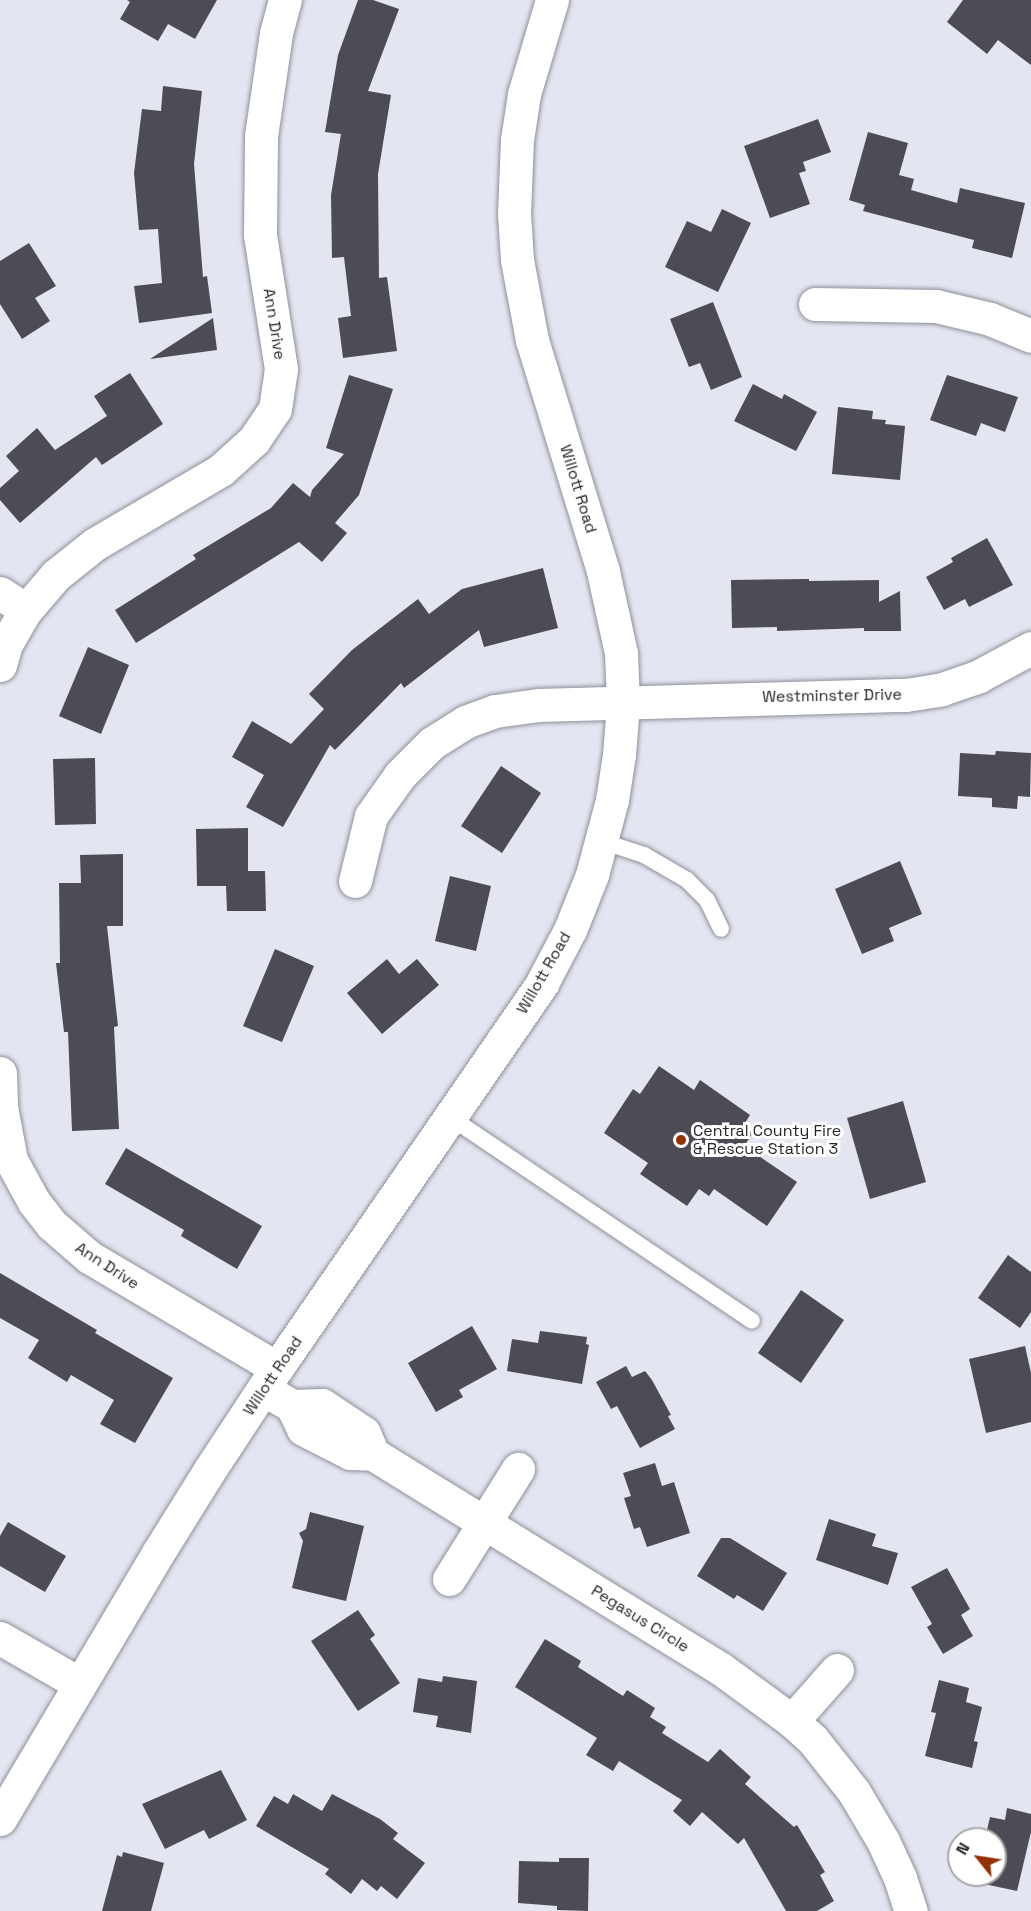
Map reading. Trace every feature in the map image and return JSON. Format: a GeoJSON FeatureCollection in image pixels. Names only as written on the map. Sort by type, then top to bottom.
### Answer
{"type":"FeatureCollection","features":[{"type":"Feature","properties":{"kind":"street","name":"Ann Drive"},"geometry":{"type":"LineString","coordinates":[[0,665],[13,601],[56,576],[95,544],[221,470],[254,440],[275,409],[281,369],[260,235],[261,136],[276,33],[285,0]]}},
{"type":"Feature","properties":{"kind":"street","name":"Willott Road"},"geometry":{"type":"LineString","coordinates":[[0,1819],[158,1553],[270,1378],[542,983],[570,930],[601,841],[612,800],[623,704],[621,653],[610,599],[532,340],[517,260],[514,214],[517,140],[524,94],[552,0]]}},
{"type":"Feature","properties":{"kind":"street"},"geometry":{"type":"LineString","coordinates":[[815,304],[936,306],[990,319],[1031,336]]}},
{"type":"Feature","properties":{"kind":"street","name":"Westminster Drive"},"geometry":{"type":"LineString","coordinates":[[355,881],[371,816],[400,774],[432,743],[465,722],[495,711],[538,705],[906,695],[942,689],[1028,655]]}},
{"type":"Feature","properties":{"kind":"street","name":"Ann Drive"},"geometry":{"type":"LineString","coordinates":[[0,1073],[1,1107],[10,1160],[34,1202],[51,1224],[89,1257],[270,1378]]}},
{"type":"Feature","properties":{"kind":"street","name":"Pegasus Circle"},"geometry":{"type":"LineString","coordinates":[[270,1378],[292,1406],[322,1405],[364,1434],[372,1454],[721,1670],[792,1721],[813,1740],[854,1792],[883,1841],[900,1878],[911,1911]]}},
{"type":"Feature","properties":{"kind":"street"},"geometry":{"type":"LineString","coordinates":[[449,1579],[518,1469]]}},
{"type":"Feature","properties":{"kind":"street"},"geometry":{"type":"LineString","coordinates":[[0,1638],[80,1684]]}},
{"type":"Feature","properties":{"kind":"street"},"geometry":{"type":"LineString","coordinates":[[792,1721],[837,1670]]}},
{"type":"Feature","properties":{"kind":"lane"},"geometry":{"type":"LineString","coordinates":[[601,841],[644,855],[666,865],[687,880],[707,900],[721,929]]}},
{"type":"Feature","properties":{"kind":"lane"},"geometry":{"type":"LineString","coordinates":[[450,1117],[752,1321]]}},
{"type":"Feature","properties":{"kind":"building"},"geometry":{"type":"Polygon","coordinates":[[[127,0],[217,0],[195,39],[168,24],[158,41],[120,19],[130,2],[127,0]]]}},
{"type":"Feature","properties":{"kind":"building"},"geometry":{"type":"Polygon","coordinates":[[[358,0],[373,0],[399,9],[368,91],[391,95],[378,174],[379,278],[387,277],[397,351],[343,358],[338,318],[351,316],[344,257],[332,258],[331,195],[341,134],[325,132],[338,55],[358,0]]]}},
{"type":"Feature","properties":{"kind":"building"},"geometry":{"type":"Polygon","coordinates":[[[963,0],[1031,0],[1031,65],[998,40],[987,54],[947,22],[963,0]]]}},
{"type":"Feature","properties":{"kind":"building"},"geometry":{"type":"Polygon","coordinates":[[[163,86],[202,91],[194,164],[203,277],[207,276],[212,313],[139,323],[134,286],[162,283],[158,229],[139,230],[134,173],[142,109],[161,111],[163,86]]]}},
{"type":"Feature","properties":{"kind":"building"},"geometry":{"type":"Polygon","coordinates":[[[818,119],[831,152],[803,162],[806,171],[799,173],[810,204],[770,218],[744,146],[818,119]]]}},
{"type":"Feature","properties":{"kind":"building"},"geometry":{"type":"Polygon","coordinates":[[[868,132],[908,143],[899,175],[914,179],[911,190],[957,203],[960,188],[1025,203],[1012,258],[972,248],[974,240],[863,211],[865,205],[849,200],[868,132]]]}},
{"type":"Feature","properties":{"kind":"building"},"geometry":{"type":"Polygon","coordinates":[[[722,209],[751,223],[718,292],[665,267],[687,221],[711,232],[722,209]]]}},
{"type":"Feature","properties":{"kind":"building"},"geometry":{"type":"Polygon","coordinates":[[[29,243],[56,286],[35,298],[50,321],[22,339],[0,304],[0,261],[29,243]]]}},
{"type":"Feature","properties":{"kind":"building"},"geometry":{"type":"Polygon","coordinates":[[[713,302],[742,377],[711,390],[700,363],[689,367],[670,319],[713,302]]]}},
{"type":"Feature","properties":{"kind":"building"},"geometry":{"type":"Polygon","coordinates":[[[213,318],[217,350],[150,359],[213,318]]]}},
{"type":"Feature","properties":{"kind":"building"},"geometry":{"type":"Polygon","coordinates":[[[130,373],[163,424],[102,465],[96,457],[20,523],[0,500],[0,488],[19,471],[6,456],[37,428],[55,450],[107,416],[94,396],[130,373]]]}},
{"type":"Feature","properties":{"kind":"building"},"geometry":{"type":"Polygon","coordinates":[[[349,375],[393,389],[359,495],[335,523],[347,533],[322,562],[299,542],[136,643],[115,610],[196,559],[193,555],[271,508],[293,483],[310,497],[312,490],[344,454],[326,448],[349,375]]]}},
{"type":"Feature","properties":{"kind":"building"},"geometry":{"type":"Polygon","coordinates":[[[947,375],[1018,397],[1005,432],[981,423],[976,436],[930,420],[947,375]]]}},
{"type":"Feature","properties":{"kind":"building"},"geometry":{"type":"Polygon","coordinates":[[[753,384],[782,399],[784,394],[817,412],[796,451],[734,421],[753,384]]]}},
{"type":"Feature","properties":{"kind":"building"},"geometry":{"type":"Polygon","coordinates":[[[838,407],[873,411],[872,419],[886,420],[885,424],[905,426],[900,480],[832,474],[838,407]]]}},
{"type":"Feature","properties":{"kind":"building"},"geometry":{"type":"Polygon","coordinates":[[[987,538],[1013,585],[969,607],[965,599],[944,610],[926,577],[953,562],[951,558],[987,538]]]}},
{"type":"Feature","properties":{"kind":"building"},"geometry":{"type":"Polygon","coordinates":[[[543,568],[558,628],[484,647],[479,630],[404,688],[401,683],[335,750],[330,745],[283,827],[246,807],[264,775],[232,757],[252,721],[291,744],[324,709],[309,694],[352,650],[418,599],[429,614],[462,589],[543,568]]]}},
{"type":"Feature","properties":{"kind":"building"},"geometry":{"type":"Polygon","coordinates":[[[809,579],[809,581],[879,580],[879,602],[900,591],[901,631],[864,631],[864,628],[777,631],[777,627],[732,628],[731,580],[809,579]]]}},
{"type":"Feature","properties":{"kind":"building"},"geometry":{"type":"Polygon","coordinates":[[[88,647],[129,665],[101,734],[59,716],[88,647]]]}},
{"type":"Feature","properties":{"kind":"building"},"geometry":{"type":"Polygon","coordinates":[[[996,751],[1031,753],[1030,797],[1018,796],[1017,809],[992,807],[992,798],[958,796],[960,753],[995,755],[996,751]]]}},
{"type":"Feature","properties":{"kind":"building"},"geometry":{"type":"Polygon","coordinates":[[[95,758],[96,824],[55,825],[53,759],[95,758]]]}},
{"type":"Feature","properties":{"kind":"building"},"geometry":{"type":"Polygon","coordinates":[[[501,766],[541,793],[502,853],[461,826],[501,766]]]}},
{"type":"Feature","properties":{"kind":"building"},"geometry":{"type":"Polygon","coordinates":[[[248,828],[248,871],[265,871],[266,911],[227,911],[226,886],[197,886],[196,829],[248,828]]]}},
{"type":"Feature","properties":{"kind":"building"},"geometry":{"type":"Polygon","coordinates":[[[123,854],[123,926],[107,926],[118,1026],[114,1027],[119,1129],[72,1131],[68,1032],[64,1032],[56,963],[60,963],[59,883],[81,883],[80,855],[123,854]]]}},
{"type":"Feature","properties":{"kind":"building"},"geometry":{"type":"Polygon","coordinates":[[[900,861],[922,914],[889,928],[894,941],[862,954],[835,889],[900,861]]]}},
{"type":"Feature","properties":{"kind":"building"},"geometry":{"type":"Polygon","coordinates":[[[450,876],[491,886],[476,951],[435,941],[450,876]]]}},
{"type":"Feature","properties":{"kind":"building"},"geometry":{"type":"Polygon","coordinates":[[[275,949],[314,966],[282,1042],[243,1026],[275,949]]]}},
{"type":"Feature","properties":{"kind":"building"},"geometry":{"type":"Polygon","coordinates":[[[387,959],[399,974],[417,959],[439,985],[382,1034],[347,993],[387,959]]]}},
{"type":"Feature","properties":{"kind":"building","name":"Central County Fire & Rescue Station 3"},"geometry":{"type":"Polygon","coordinates":[[[659,1066],[694,1090],[700,1080],[750,1115],[743,1126],[753,1133],[744,1146],[797,1182],[767,1226],[714,1189],[709,1196],[699,1189],[687,1206],[640,1174],[648,1163],[604,1133],[633,1089],[640,1094],[659,1066]]]}},
{"type":"Feature","properties":{"kind":"building"},"geometry":{"type":"Polygon","coordinates":[[[903,1101],[926,1182],[870,1199],[847,1118],[903,1101]]]}},
{"type":"Feature","properties":{"kind":"building"},"geometry":{"type":"Polygon","coordinates":[[[126,1148],[262,1226],[237,1269],[181,1236],[184,1230],[105,1184],[126,1148]]]}},
{"type":"Feature","properties":{"kind":"building"},"geometry":{"type":"Polygon","coordinates":[[[1008,1255],[1031,1272],[1031,1312],[1020,1328],[978,1298],[1008,1255]]]}},
{"type":"Feature","properties":{"kind":"building"},"geometry":{"type":"Polygon","coordinates":[[[0,1273],[97,1330],[95,1333],[173,1378],[135,1443],[100,1424],[114,1400],[71,1375],[67,1382],[28,1358],[39,1340],[0,1318],[0,1273]]]}},
{"type":"Feature","properties":{"kind":"building"},"geometry":{"type":"Polygon","coordinates":[[[801,1290],[844,1320],[801,1383],[758,1353],[801,1290]]]}},
{"type":"Feature","properties":{"kind":"building"},"geometry":{"type":"Polygon","coordinates":[[[472,1326],[497,1369],[459,1390],[463,1397],[436,1412],[408,1363],[472,1326]]]}},
{"type":"Feature","properties":{"kind":"building"},"geometry":{"type":"Polygon","coordinates":[[[540,1331],[587,1337],[586,1344],[589,1345],[582,1384],[507,1371],[512,1339],[538,1343],[540,1331]]]}},
{"type":"Feature","properties":{"kind":"building"},"geometry":{"type":"Polygon","coordinates":[[[1025,1346],[1031,1373],[1031,1422],[986,1433],[969,1359],[1025,1346]]]}},
{"type":"Feature","properties":{"kind":"building"},"geometry":{"type":"Polygon","coordinates":[[[626,1366],[632,1377],[645,1371],[652,1380],[671,1415],[668,1416],[675,1429],[640,1448],[617,1406],[611,1409],[596,1382],[626,1366]]]}},
{"type":"Feature","properties":{"kind":"building"},"geometry":{"type":"Polygon","coordinates":[[[655,1463],[662,1486],[674,1482],[690,1533],[647,1547],[640,1527],[634,1529],[624,1498],[631,1496],[623,1473],[655,1463]]]}},
{"type":"Feature","properties":{"kind":"building"},"geometry":{"type":"Polygon","coordinates":[[[310,1512],[364,1526],[346,1601],[292,1588],[303,1541],[299,1533],[306,1529],[310,1512]]]}},
{"type":"Feature","properties":{"kind":"building"},"geometry":{"type":"Polygon","coordinates":[[[829,1519],[876,1534],[872,1546],[898,1553],[888,1585],[816,1560],[829,1519]]]}},
{"type":"Feature","properties":{"kind":"building"},"geometry":{"type":"Polygon","coordinates":[[[8,1522],[66,1556],[45,1592],[0,1566],[0,1536],[8,1522]]]}},
{"type":"Feature","properties":{"kind":"building"},"geometry":{"type":"Polygon","coordinates":[[[721,1538],[730,1538],[787,1573],[763,1611],[737,1595],[734,1599],[697,1576],[721,1538]]]}},
{"type":"Feature","properties":{"kind":"building"},"geometry":{"type":"Polygon","coordinates":[[[947,1568],[970,1609],[961,1615],[973,1636],[943,1654],[927,1627],[932,1624],[911,1587],[947,1568]]]}},
{"type":"Feature","properties":{"kind":"building"},"geometry":{"type":"Polygon","coordinates":[[[358,1610],[375,1635],[370,1639],[400,1683],[358,1711],[311,1641],[358,1610]]]}},
{"type":"Feature","properties":{"kind":"building"},"geometry":{"type":"Polygon","coordinates":[[[545,1639],[581,1661],[578,1667],[623,1696],[627,1690],[655,1708],[650,1717],[666,1727],[662,1733],[708,1762],[720,1749],[751,1777],[745,1784],[794,1827],[797,1825],[825,1872],[820,1875],[834,1901],[817,1911],[786,1911],[744,1838],[738,1844],[702,1812],[690,1826],[673,1811],[682,1800],[619,1761],[613,1771],[586,1755],[597,1738],[515,1687],[545,1639]]]}},
{"type":"Feature","properties":{"kind":"building"},"geometry":{"type":"Polygon","coordinates":[[[443,1676],[477,1681],[471,1733],[436,1727],[438,1716],[413,1712],[418,1678],[442,1682],[443,1676]]]}},
{"type":"Feature","properties":{"kind":"building"},"geometry":{"type":"Polygon","coordinates":[[[939,1680],[969,1688],[966,1702],[982,1707],[974,1741],[978,1742],[972,1768],[925,1756],[936,1713],[931,1712],[939,1680]]]}},
{"type":"Feature","properties":{"kind":"building"},"geometry":{"type":"Polygon","coordinates":[[[221,1770],[247,1820],[209,1839],[204,1830],[165,1849],[142,1804],[221,1770]]]}},
{"type":"Feature","properties":{"kind":"building"},"geometry":{"type":"Polygon","coordinates":[[[293,1794],[322,1811],[332,1794],[380,1819],[398,1833],[393,1839],[425,1863],[397,1899],[381,1886],[377,1891],[362,1879],[351,1894],[325,1874],[329,1869],[256,1826],[274,1796],[288,1804],[293,1794]]]}},
{"type":"Feature","properties":{"kind":"building"},"geometry":{"type":"Polygon","coordinates":[[[1007,1808],[1031,1814],[1031,1832],[1017,1891],[998,1887],[1007,1887],[1007,1827],[988,1827],[990,1817],[1005,1820],[1007,1808]]]}},
{"type":"Feature","properties":{"kind":"building"},"geometry":{"type":"Polygon","coordinates":[[[123,1852],[164,1863],[151,1911],[102,1911],[117,1855],[122,1857],[123,1852]]]}},
{"type":"Feature","properties":{"kind":"building"},"geometry":{"type":"Polygon","coordinates":[[[559,1858],[589,1858],[588,1911],[557,1910],[557,1906],[518,1903],[519,1861],[559,1862],[559,1858]]]}},
{"type":"Feature","properties":{"kind":"place","name":"Central County Fire & Rescue Station 3"},"geometry":{"type":"Point","coordinates":[681,1140]}}]}
